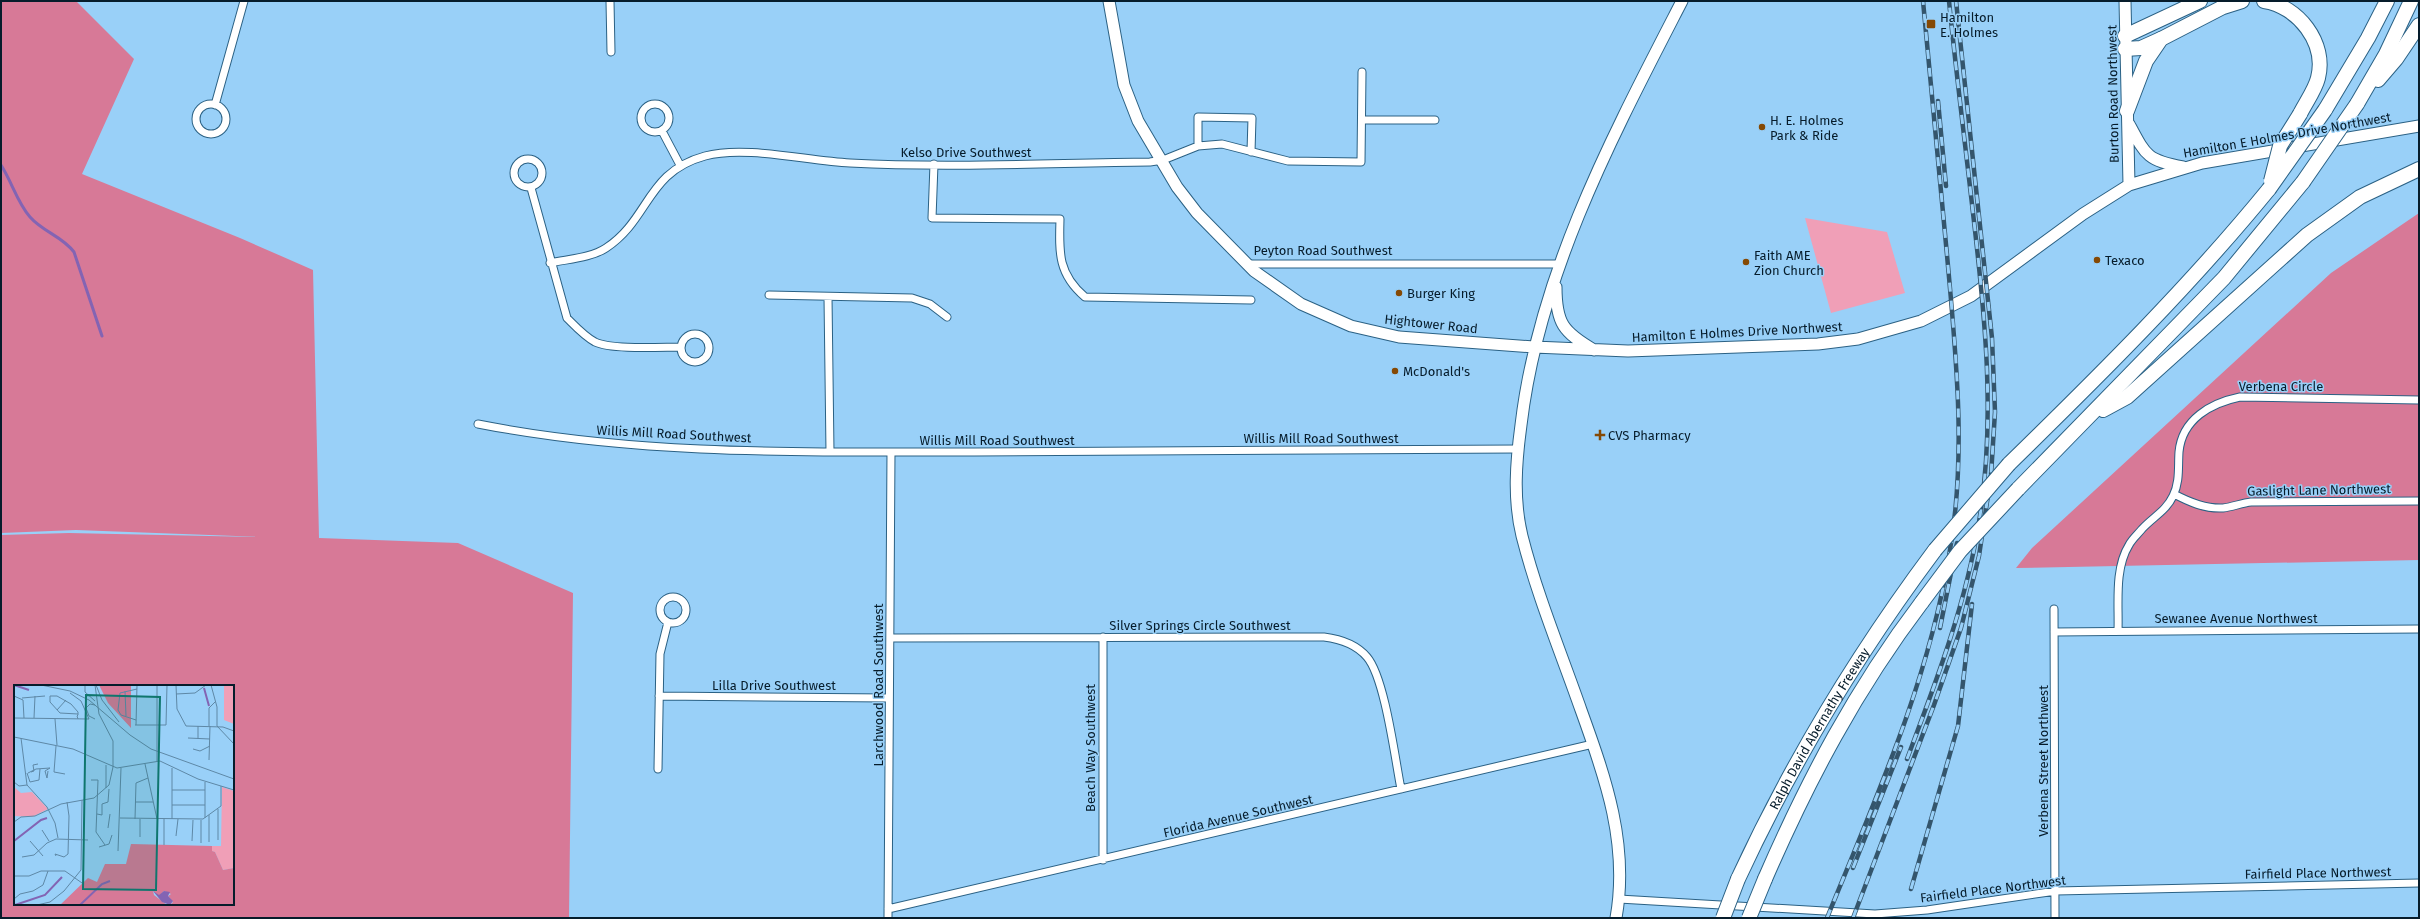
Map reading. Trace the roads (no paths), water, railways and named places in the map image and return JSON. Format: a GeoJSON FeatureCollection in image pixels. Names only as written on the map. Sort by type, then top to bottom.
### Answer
{"type":"FeatureCollection","features":[{"type":"Feature","properties":{"kind":"highway"},"geometry":{"type":"LineString","coordinates":[[2125,43],[2200,1]]}},
{"type":"Feature","properties":{"kind":"highway"},"geometry":{"type":"LineString","coordinates":[[2125,43],[2141,48],[2223,6],[2242,1]]}},
{"type":"Feature","properties":{"kind":"highway"},"geometry":{"type":"LineString","coordinates":[[2264,1],[2277,4],[2296,15],[2311,34],[2317,48],[2320,66],[2318,78],[2300,114],[2280,146],[2268,189]]}},
{"type":"Feature","properties":{"kind":"highway","name":"Ralph David Abernathy Freeway"},"geometry":{"type":"LineString","coordinates":[[1723,918],[1738,879],[1768,814],[1848,674],[1885,617],[1935,550],[2009,464],[2149,324],[2219,249],[2268,189],[2325,110],[2368,38],[2387,1]]}},
{"type":"Feature","properties":{"kind":"highway"},"geometry":{"type":"LineString","coordinates":[[2088,420],[2224,278],[2303,182],[2357,104],[2386,54],[2411,1]]}},
{"type":"Feature","properties":{"kind":"highway"},"geometry":{"type":"LineString","coordinates":[[2357,104],[2396,59],[2419,25]]}},
{"type":"Feature","properties":{"kind":"highway"},"geometry":{"type":"LineString","coordinates":[[2127,116],[2146,61],[2161,39]]}},
{"type":"Feature","properties":{"kind":"highway"},"geometry":{"type":"LineString","coordinates":[[2088,420],[2127,397],[2307,235],[2360,197],[2419,170]]}},
{"type":"Feature","properties":{"kind":"highway","name":"Ralph David Abernathy Freeway"},"geometry":{"type":"LineString","coordinates":[[1749,918],[1799,804],[1842,720],[1922,602],[1960,551],[2018,489],[2088,420]]}},
{"type":"Feature","properties":{"kind":"main road","name":"Peyton Road Southwest"},"geometry":{"type":"LineString","coordinates":[[1109,1],[1124,85],[1138,121],[1177,187],[1197,213],[1247,264]]}},
{"type":"Feature","properties":{"kind":"main road"},"geometry":{"type":"LineString","coordinates":[[1616,918],[1619,899],[1621,864],[1617,828],[1610,796],[1542,601],[1522,534],[1516,493],[1518,449],[1524,398],[1534,347],[1558,269],[1588,192],[1682,1]]}},
{"type":"Feature","properties":{"kind":"main road","name":"Burton Road Northwest"},"geometry":{"type":"LineString","coordinates":[[2125,1],[2129,185]]}},
{"type":"Feature","properties":{"kind":"main road"},"geometry":{"type":"LineString","coordinates":[[2127,116],[2142,150],[2160,162],[2184,167]]}},
{"type":"Feature","properties":{"kind":"main road","name":"Hamilton E Holmes Drive Northwest"},"geometry":{"type":"LineString","coordinates":[[1534,347],[1596,351],[1676,351],[1818,344],[1858,339],[1897,329],[1939,313],[1970,296],[2083,214],[2129,185],[2184,167],[2263,151],[2419,126]]}},
{"type":"Feature","properties":{"kind":"main road","name":"Hightower Road"},"geometry":{"type":"LineString","coordinates":[[1247,264],[1277,289],[1301,304],[1351,326],[1399,337],[1534,347]]}},
{"type":"Feature","properties":{"kind":"main road"},"geometry":{"type":"LineString","coordinates":[[1558,269],[1556,308],[1562,327],[1573,338],[1596,351]]}},
{"type":"Feature","properties":{"kind":"street"},"geometry":{"type":"LineString","coordinates":[[215,105],[244,1]]}},
{"type":"Feature","properties":{"kind":"street"},"geometry":{"type":"LineString","coordinates":[[610,1],[611,52]]}},
{"type":"Feature","properties":{"kind":"street"},"geometry":{"type":"LineString","coordinates":[[1362,72],[1362,120],[1435,120]]}},
{"type":"Feature","properties":{"kind":"street"},"geometry":{"type":"LineString","coordinates":[[657,104],[667,109],[670,121],[662,131],[654,133],[644,126],[641,118],[648,107],[657,104]]}},
{"type":"Feature","properties":{"kind":"street"},"geometry":{"type":"LineString","coordinates":[[215,105],[222,110],[225,121],[222,128],[216,132],[207,133],[198,126],[197,113],[202,106],[215,105]]}},
{"type":"Feature","properties":{"kind":"street"},"geometry":{"type":"LineString","coordinates":[[1198,146],[1198,117],[1252,118],[1251,152]]}},
{"type":"Feature","properties":{"kind":"street","name":"Kelso Drive Southwest"},"geometry":{"type":"LineString","coordinates":[[680,165],[707,155],[770,154],[848,163],[934,164],[1150,162],[1162,160],[1198,146],[1222,144],[1288,161],[1304,163],[1361,162],[1362,120]]}},
{"type":"Feature","properties":{"kind":"street"},"geometry":{"type":"LineString","coordinates":[[550,263],[582,257],[605,249],[622,236],[658,184],[680,165],[662,131]]}},
{"type":"Feature","properties":{"kind":"street"},"geometry":{"type":"LineString","coordinates":[[526,159],[534,160],[542,169],[540,181],[531,188],[520,186],[515,177],[517,165],[526,159]]}},
{"type":"Feature","properties":{"kind":"street"},"geometry":{"type":"LineString","coordinates":[[934,164],[932,218],[1060,219],[1059,251],[1066,276],[1085,297],[1251,300]]}},
{"type":"Feature","properties":{"kind":"street"},"geometry":{"type":"LineString","coordinates":[[531,188],[550,263],[567,318],[582,333],[596,342],[616,345],[681,347]]}},
{"type":"Feature","properties":{"kind":"street","name":"Peyton Road Southwest"},"geometry":{"type":"LineString","coordinates":[[1247,264],[1558,269]]}},
{"type":"Feature","properties":{"kind":"street"},"geometry":{"type":"LineString","coordinates":[[769,295],[912,298],[930,304],[947,317]]}},
{"type":"Feature","properties":{"kind":"street"},"geometry":{"type":"LineString","coordinates":[[824,296],[830,452]]}},
{"type":"Feature","properties":{"kind":"street"},"geometry":{"type":"LineString","coordinates":[[696,334],[704,337],[710,349],[703,360],[694,362],[683,356],[681,347],[684,339],[696,334]]}},
{"type":"Feature","properties":{"kind":"street","name":"Verbena Circle"},"geometry":{"type":"LineString","coordinates":[[2118,632],[2120,572],[2124,555],[2129,544],[2145,526],[2160,515],[2174,494],[2177,486],[2179,450],[2184,435],[2191,422],[2202,412],[2222,401],[2240,398],[2419,400]]}},
{"type":"Feature","properties":{"kind":"street","name":"Willis Mill Road Southwest"},"geometry":{"type":"LineString","coordinates":[[478,424],[541,436],[598,443],[830,452],[1518,449]]}},
{"type":"Feature","properties":{"kind":"street","name":"Larchwood Road Southwest"},"geometry":{"type":"LineString","coordinates":[[888,918],[891,452]]}},
{"type":"Feature","properties":{"kind":"street","name":"Gaslight Lane Northwest"},"geometry":{"type":"LineString","coordinates":[[2174,494],[2190,503],[2209,508],[2224,508],[2251,502],[2419,501]]}},
{"type":"Feature","properties":{"kind":"street","name":"Verbena Street Northwest"},"geometry":{"type":"LineString","coordinates":[[2054,609],[2055,918]]}},
{"type":"Feature","properties":{"kind":"street"},"geometry":{"type":"LineString","coordinates":[[658,769],[660,654],[668,622]]}},
{"type":"Feature","properties":{"kind":"street","name":"Sewanee Avenue Northwest"},"geometry":{"type":"LineString","coordinates":[[2054,632],[2419,629]]}},
{"type":"Feature","properties":{"kind":"street","name":"Beach Way Southwest"},"geometry":{"type":"LineString","coordinates":[[1103,637],[1103,860]]}},
{"type":"Feature","properties":{"kind":"street","name":"Silver Springs Circle Southwest"},"geometry":{"type":"LineString","coordinates":[[890,638],[1324,637],[1350,644],[1367,657],[1379,676],[1401,789]]}},
{"type":"Feature","properties":{"kind":"street","name":"Lilla Drive Southwest"},"geometry":{"type":"LineString","coordinates":[[659,696],[889,698]]}},
{"type":"Feature","properties":{"kind":"street","name":"Florida Avenue Southwest"},"geometry":{"type":"LineString","coordinates":[[888,909],[1103,860],[1593,744]]}},
{"type":"Feature","properties":{"kind":"street","name":"Fairfield Place Northwest"},"geometry":{"type":"LineString","coordinates":[[1619,899],[1875,914],[1927,910],[2056,891],[2419,883]]}},
{"type":"Feature","properties":{"kind":"waterway"},"geometry":{"type":"LineString","coordinates":[[1,165],[25,211],[30,217],[41,227],[64,242],[74,252],[102,336]]}},
{"type":"Feature","properties":{"kind":"railway"},"geometry":{"type":"LineString","coordinates":[[1827,918],[1898,740],[1928,650],[1940,603],[1949,556],[1958,481],[1958,406],[1954,330],[1923,1]]}},
{"type":"Feature","properties":{"kind":"railway"},"geometry":{"type":"LineString","coordinates":[[1907,759],[1939,672],[1966,583],[1979,522],[1987,445],[1988,406],[1985,329],[1949,1]]}},
{"type":"Feature","properties":{"kind":"railway"},"geometry":{"type":"LineString","coordinates":[[1853,918],[1934,705],[1961,628],[1979,556],[1991,475],[1995,412],[1992,338],[1956,1]]}},
{"type":"Feature","properties":{"kind":"railway"},"geometry":{"type":"LineString","coordinates":[[1938,101],[1946,186]]}},
{"type":"Feature","properties":{"kind":"railway"},"geometry":{"type":"LineString","coordinates":[[1940,628],[1957,543]]}},
{"type":"Feature","properties":{"kind":"railway"},"geometry":{"type":"LineString","coordinates":[[1911,889],[1958,726],[1972,604]]}},
{"type":"Feature","properties":{"kind":"railway"},"geometry":{"type":"LineString","coordinates":[[1853,868],[1901,747]]}},
{"type":"Feature","properties":{"kind":"place","name":"Hamilton E. Holmes"},"geometry":{"type":"Point","coordinates":[1931,24]}},
{"type":"Feature","properties":{"kind":"place","name":"H. E. Holmes Park & Ride"},"geometry":{"type":"Point","coordinates":[1762,127]}},
{"type":"Feature","properties":{"kind":"place","name":"Texaco"},"geometry":{"type":"Point","coordinates":[2097,260]}},
{"type":"Feature","properties":{"kind":"place","name":"Faith AME Zion Church"},"geometry":{"type":"Point","coordinates":[1746,262]}},
{"type":"Feature","properties":{"kind":"place","name":"Burger King"},"geometry":{"type":"Point","coordinates":[1399,293]}},
{"type":"Feature","properties":{"kind":"place","name":"McDonald's"},"geometry":{"type":"Point","coordinates":[1395,371]}},
{"type":"Feature","properties":{"kind":"place","name":"CVS Pharmacy"},"geometry":{"type":"Point","coordinates":[1600,435]}}]}
